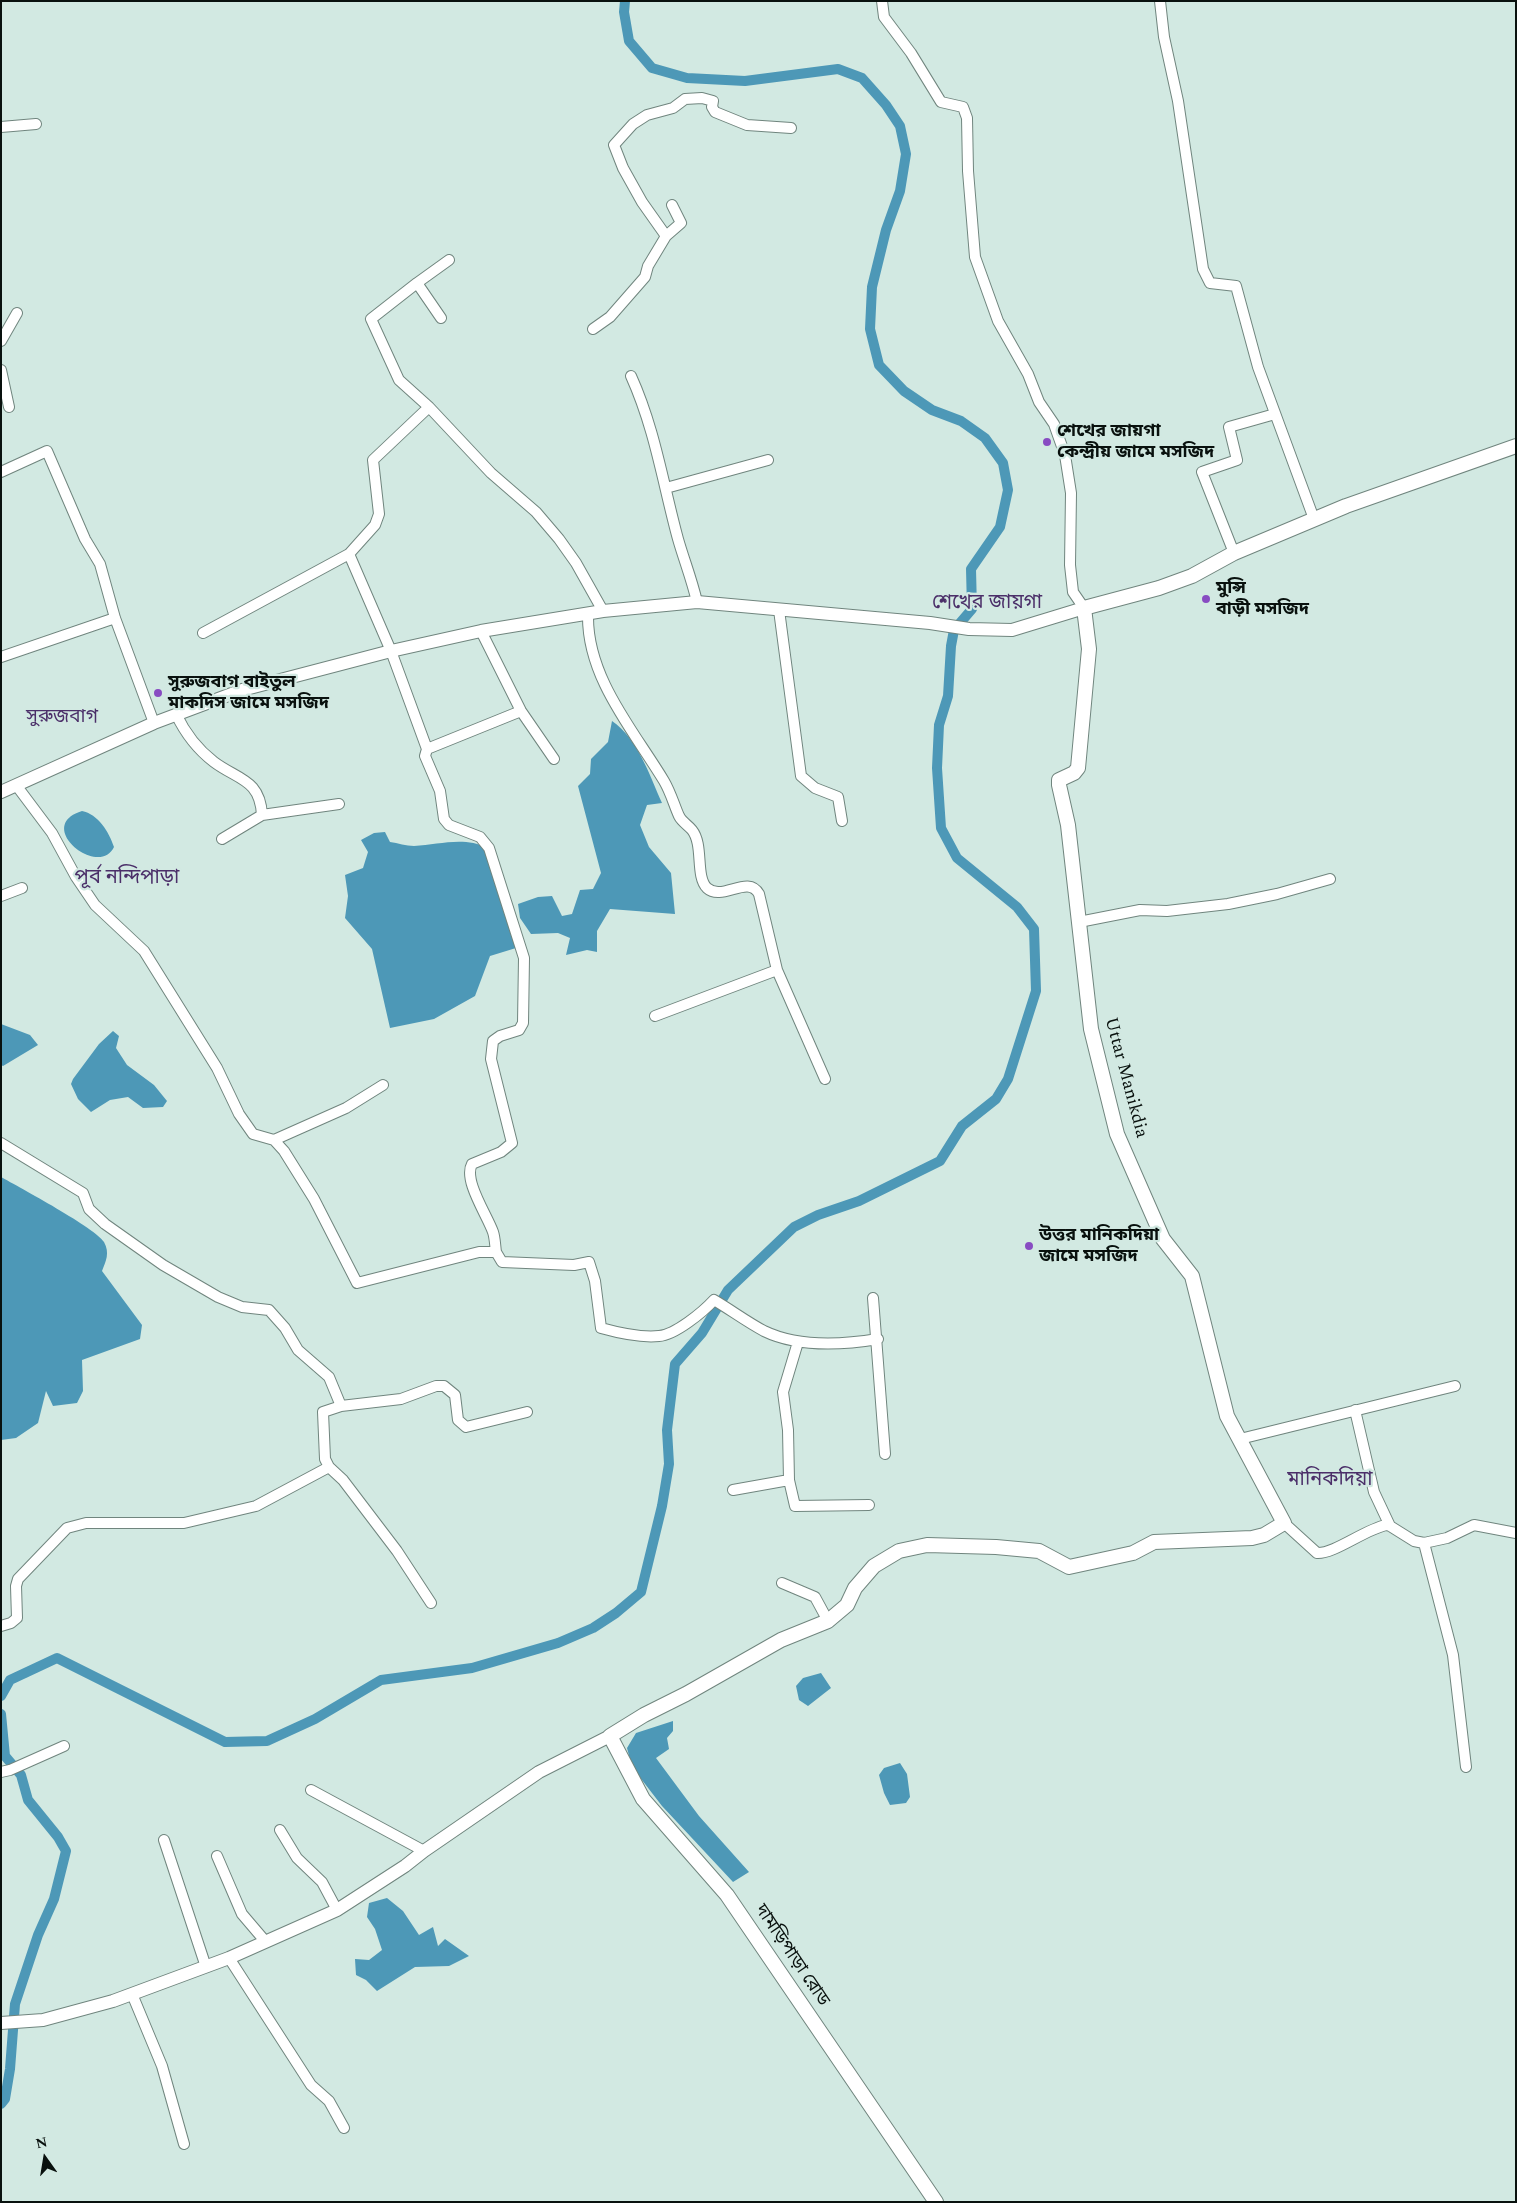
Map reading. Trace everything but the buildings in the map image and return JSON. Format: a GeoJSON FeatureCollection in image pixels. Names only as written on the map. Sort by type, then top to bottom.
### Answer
{"type":"FeatureCollection","features":[{"type":"Feature","properties":{"kind":"main road"},"geometry":{"type":"LineString","coordinates":[[1084,608],[1158,588],[1192,576],[1234,553],[1346,506],[1516,446]]}},
{"type":"Feature","properties":{"kind":"main road","name":"Uttar Manikdia"},"geometry":{"type":"LineString","coordinates":[[1084,608],[1089,650],[1078,768],[1074,773],[1059,780],[1059,785],[1068,825],[1091,1028],[1118,1134],[1163,1239],[1192,1276],[1214,1358],[1225,1409],[1284,1523]]}},
{"type":"Feature","properties":{"kind":"main road"},"geometry":{"type":"LineString","coordinates":[[610,1736],[644,1715],[694,1690],[781,1640],[828,1621],[847,1605],[855,1588],[874,1566],[899,1551],[927,1545],[996,1547],[1039,1551],[1069,1567],[1134,1553],[1154,1542],[1252,1538],[1284,1523]]}},
{"type":"Feature","properties":{"kind":"main road","name":"দামড়িপাড়া রোড"},"geometry":{"type":"LineString","coordinates":[[610,1736],[643,1799],[727,1895],[936,2202]]}},
{"type":"Feature","properties":{"kind":"street"},"geometry":{"type":"LineString","coordinates":[[1,792],[154,723],[242,690],[391,651],[481,631],[588,615],[603,611],[697,602],[930,622],[969,629],[1012,630],[1084,608],[1073,592],[1070,565],[1071,493],[1066,455],[1054,424],[1039,402],[1028,374],[998,322],[975,256],[968,171],[967,118],[963,108],[941,102],[911,53],[884,17],[882,1]]}},
{"type":"Feature","properties":{"kind":"street"},"geometry":{"type":"LineString","coordinates":[[1160,1],[1164,38],[1178,101],[1203,269],[1210,283],[1236,286],[1258,367],[1314,519]]}},
{"type":"Feature","properties":{"kind":"street"},"geometry":{"type":"LineString","coordinates":[[666,236],[642,202],[623,168],[614,145],[634,124],[647,115],[673,108],[685,99],[702,98],[713,101],[712,107],[715,112],[747,125],[791,128]]}},
{"type":"Feature","properties":{"kind":"street"},"geometry":{"type":"LineString","coordinates":[[1,127],[36,124]]}},
{"type":"Feature","properties":{"kind":"street"},"geometry":{"type":"LineString","coordinates":[[592,329],[610,317],[644,277],[648,266],[666,236],[681,222],[672,205]]}},
{"type":"Feature","properties":{"kind":"street"},"geometry":{"type":"LineString","coordinates":[[448,260],[371,319],[399,380],[429,407],[491,473],[536,512],[576,563],[603,611]]}},
{"type":"Feature","properties":{"kind":"street"},"geometry":{"type":"LineString","coordinates":[[418,283],[441,318]]}},
{"type":"Feature","properties":{"kind":"street"},"geometry":{"type":"LineString","coordinates":[[1,341],[17,313]]}},
{"type":"Feature","properties":{"kind":"street"},"geometry":{"type":"LineString","coordinates":[[1,370],[9,407]]}},
{"type":"Feature","properties":{"kind":"street"},"geometry":{"type":"LineString","coordinates":[[631,376],[651,425],[697,602]]}},
{"type":"Feature","properties":{"kind":"street"},"geometry":{"type":"LineString","coordinates":[[203,633],[348,554],[375,525],[380,514],[373,460],[429,407]]}},
{"type":"Feature","properties":{"kind":"street"},"geometry":{"type":"LineString","coordinates":[[1234,553],[1202,472],[1237,460],[1229,427],[1275,414]]}},
{"type":"Feature","properties":{"kind":"street"},"geometry":{"type":"LineString","coordinates":[[1,472],[47,451],[85,539],[100,564],[115,618],[154,723]]}},
{"type":"Feature","properties":{"kind":"street"},"geometry":{"type":"LineString","coordinates":[[666,488],[768,460]]}},
{"type":"Feature","properties":{"kind":"street"},"geometry":{"type":"LineString","coordinates":[[348,554],[391,651],[427,749],[425,756],[440,791],[444,819],[449,825],[480,837],[490,848],[524,958],[523,1022],[519,1030],[493,1041],[491,1059],[512,1143],[501,1152],[472,1164],[469,1170],[474,1191],[493,1233],[496,1252],[502,1262],[574,1265],[589,1262],[595,1281],[601,1328],[620,1333],[661,1336],[685,1324],[714,1300],[765,1331],[798,1342],[856,1343],[878,1340]]}},
{"type":"Feature","properties":{"kind":"street"},"geometry":{"type":"LineString","coordinates":[[779,610],[801,776],[815,788],[838,797],[842,821]]}},
{"type":"Feature","properties":{"kind":"street"},"geometry":{"type":"LineString","coordinates":[[588,615],[588,630],[592,646],[617,711],[665,782],[680,817],[696,837],[702,879],[707,888],[713,891],[750,886],[756,889],[777,970],[825,1079]]}},
{"type":"Feature","properties":{"kind":"street"},"geometry":{"type":"LineString","coordinates":[[1,657],[115,618]]}},
{"type":"Feature","properties":{"kind":"street"},"geometry":{"type":"LineString","coordinates":[[481,631],[521,711],[554,759]]}},
{"type":"Feature","properties":{"kind":"street"},"geometry":{"type":"LineString","coordinates":[[427,749],[521,711]]}},
{"type":"Feature","properties":{"kind":"street"},"geometry":{"type":"LineString","coordinates":[[176,714],[184,730],[196,744],[215,762],[239,776],[257,791],[261,801],[262,815]]}},
{"type":"Feature","properties":{"kind":"street"},"geometry":{"type":"LineString","coordinates":[[16,785],[52,833],[76,877],[95,905],[148,957],[217,1068],[239,1114],[253,1134],[274,1140],[284,1151],[314,1199],[357,1283],[479,1252],[496,1252]]}},
{"type":"Feature","properties":{"kind":"street"},"geometry":{"type":"LineString","coordinates":[[222,839],[262,815],[339,804]]}},
{"type":"Feature","properties":{"kind":"street"},"geometry":{"type":"LineString","coordinates":[[1079,922],[1140,910],[1167,911],[1228,904],[1277,894],[1330,879]]}},
{"type":"Feature","properties":{"kind":"street"},"geometry":{"type":"LineString","coordinates":[[1,896],[22,888]]}},
{"type":"Feature","properties":{"kind":"street"},"geometry":{"type":"LineString","coordinates":[[655,1016],[777,970]]}},
{"type":"Feature","properties":{"kind":"street"},"geometry":{"type":"LineString","coordinates":[[274,1140],[346,1108],[384,1085]]}},
{"type":"Feature","properties":{"kind":"street"},"geometry":{"type":"LineString","coordinates":[[1,1142],[83,1193],[89,1210],[105,1224],[163,1265],[218,1297],[242,1307],[269,1310],[286,1328],[298,1350],[328,1377],[341,1406]]}},
{"type":"Feature","properties":{"kind":"street"},"geometry":{"type":"LineString","coordinates":[[873,1298],[886,1454]]}},
{"type":"Feature","properties":{"kind":"street"},"geometry":{"type":"LineString","coordinates":[[798,1342],[783,1392],[788,1430],[789,1480],[795,1506],[869,1505]]}},
{"type":"Feature","properties":{"kind":"street"},"geometry":{"type":"LineString","coordinates":[[431,1603],[397,1551],[343,1480],[329,1467],[325,1460],[324,1412],[341,1406],[401,1399],[436,1386],[444,1386],[455,1395],[458,1420],[466,1427],[527,1412]]}},
{"type":"Feature","properties":{"kind":"street"},"geometry":{"type":"LineString","coordinates":[[1240,1439],[1455,1386]]}},
{"type":"Feature","properties":{"kind":"street"},"geometry":{"type":"LineString","coordinates":[[1355,1410],[1374,1492],[1390,1526],[1414,1541],[1424,1543],[1447,1538],[1474,1525],[1516,1533]]}},
{"type":"Feature","properties":{"kind":"street"},"geometry":{"type":"LineString","coordinates":[[1,1626],[11,1623],[18,1618],[16,1586],[18,1580],[67,1528],[86,1523],[184,1523],[256,1506],[329,1467]]}},
{"type":"Feature","properties":{"kind":"street"},"geometry":{"type":"LineString","coordinates":[[733,1490],[789,1480]]}},
{"type":"Feature","properties":{"kind":"street"},"geometry":{"type":"LineString","coordinates":[[1284,1523],[1314,1551],[1320,1553],[1374,1528],[1390,1526]]}},
{"type":"Feature","properties":{"kind":"street"},"geometry":{"type":"LineString","coordinates":[[1424,1543],[1453,1655],[1466,1767]]}},
{"type":"Feature","properties":{"kind":"street"},"geometry":{"type":"LineString","coordinates":[[782,1583],[815,1597],[828,1621]]}},
{"type":"Feature","properties":{"kind":"street"},"geometry":{"type":"LineString","coordinates":[[1,2023],[43,2020],[67,2015],[132,1994],[230,1958],[337,1910],[405,1866],[539,1772],[610,1736]]}},
{"type":"Feature","properties":{"kind":"street"},"geometry":{"type":"LineString","coordinates":[[6,1771],[64,1746]]}},
{"type":"Feature","properties":{"kind":"street"},"geometry":{"type":"LineString","coordinates":[[311,1790],[424,1851]]}},
{"type":"Feature","properties":{"kind":"street"},"geometry":{"type":"LineString","coordinates":[[280,1830],[297,1858],[311,1869],[322,1882],[337,1910]]}},
{"type":"Feature","properties":{"kind":"street"},"geometry":{"type":"LineString","coordinates":[[164,1840],[206,1966]]}},
{"type":"Feature","properties":{"kind":"street"},"geometry":{"type":"LineString","coordinates":[[217,1856],[242,1914],[265,1942]]}},
{"type":"Feature","properties":{"kind":"street"},"geometry":{"type":"LineString","coordinates":[[230,1958],[311,2085],[329,2100],[344,2128]]}},
{"type":"Feature","properties":{"kind":"street"},"geometry":{"type":"LineString","coordinates":[[132,1994],[162,2066],[184,2144]]}},
{"type":"Feature","properties":{"kind":"water"},"geometry":{"type":"Polygon","coordinates":[[[612,721],[629,737],[636,747],[662,803],[647,805],[640,825],[649,847],[671,873],[675,914],[610,909],[597,931],[597,952],[587,950],[566,955],[570,938],[558,933],[531,934],[520,918],[518,904],[538,897],[552,896],[562,916],[572,914],[580,890],[593,889],[601,873],[578,786],[590,774],[591,759],[608,742],[612,721]]]}},
{"type":"Feature","properties":{"kind":"water"},"geometry":{"type":"Polygon","coordinates":[[[82,811],[98,820],[109,835],[114,847],[106,855],[96,857],[84,854],[74,847],[67,837],[64,827],[69,818],[82,811]]]}},
{"type":"Feature","properties":{"kind":"water"},"geometry":{"type":"Polygon","coordinates":[[[385,832],[390,842],[408,846],[469,842],[488,848],[516,948],[490,956],[475,996],[434,1019],[390,1028],[372,949],[345,918],[348,896],[345,875],[363,868],[368,852],[361,840],[374,833],[385,832]]]}},
{"type":"Feature","properties":{"kind":"water"},"geometry":{"type":"Polygon","coordinates":[[[1,1024],[30,1035],[38,1045],[3,1066],[1,1065],[1,1024]]]}},
{"type":"Feature","properties":{"kind":"water"},"geometry":{"type":"Polygon","coordinates":[[[113,1031],[119,1036],[116,1048],[127,1065],[154,1085],[167,1101],[163,1107],[143,1108],[128,1097],[110,1100],[91,1112],[78,1099],[71,1084],[73,1079],[99,1044],[113,1031]]]}},
{"type":"Feature","properties":{"kind":"water"},"geometry":{"type":"Polygon","coordinates":[[[1,1177],[57,1208],[104,1242],[107,1253],[102,1271],[142,1325],[140,1339],[82,1360],[83,1391],[77,1403],[53,1406],[46,1391],[38,1423],[16,1438],[1,1440],[1,1177]]]}},
{"type":"Feature","properties":{"kind":"water"},"geometry":{"type":"Polygon","coordinates":[[[821,1673],[831,1688],[808,1706],[799,1700],[796,1686],[803,1678],[821,1673]]]}},
{"type":"Feature","properties":{"kind":"water"},"geometry":{"type":"Polygon","coordinates":[[[673,1721],[673,1731],[667,1738],[669,1749],[656,1758],[699,1816],[749,1872],[733,1882],[662,1806],[632,1767],[627,1748],[636,1733],[673,1721]]]}},
{"type":"Feature","properties":{"kind":"water"},"geometry":{"type":"Polygon","coordinates":[[[900,1763],[907,1774],[910,1797],[906,1803],[890,1805],[884,1793],[879,1775],[884,1768],[900,1763]]]}},
{"type":"Feature","properties":{"kind":"water"},"geometry":{"type":"Polygon","coordinates":[[[387,1898],[403,1911],[419,1935],[433,1927],[438,1946],[445,1939],[469,1956],[449,1966],[415,1967],[377,1991],[366,1980],[356,1975],[355,1959],[369,1960],[382,1950],[375,1929],[367,1917],[369,1903],[387,1898]]]}},
{"type":"Feature","properties":{"kind":"waterway"},"geometry":{"type":"LineString","coordinates":[[1,1696],[10,1680],[57,1658],[225,1742],[267,1741],[315,1719],[381,1680],[472,1668],[558,1643],[593,1628],[616,1613],[641,1592],[662,1506],[669,1464],[667,1430],[675,1364],[702,1333],[728,1290],[794,1227],[818,1215],[859,1201],[940,1161],[962,1126],[996,1099],[1008,1079],[1036,991],[1034,929],[1017,907],[957,858],[941,828],[937,768],[939,725],[948,696],[951,646],[954,630],[972,609],[971,569],[1000,527],[1008,490],[1003,463],[985,438],[961,421],[932,410],[904,391],[879,365],[870,329],[872,287],[886,230],[900,191],[906,154],[900,126],[886,105],[862,78],[838,69],[745,81],[687,78],[652,68],[629,41],[624,12],[625,1]]}},
{"type":"Feature","properties":{"kind":"waterway"},"geometry":{"type":"LineString","coordinates":[[1,1714],[5,1756],[21,1775],[28,1800],[58,1837],[66,1851],[54,1899],[38,1935],[15,2004],[10,2069],[5,2099],[1,2104]]}},
{"type":"Feature","properties":{"kind":"place","name":"শেখের জায়গা কেন্দ্রীয় জামে মসজিদ"},"geometry":{"type":"Point","coordinates":[1047,442]}},
{"type":"Feature","properties":{"kind":"place","name":"মুন্সি বাড়ী মসজিদ"},"geometry":{"type":"Point","coordinates":[1206,599]}},
{"type":"Feature","properties":{"kind":"place","name":"সুরুজবাগ বাইতুল মাকদিস জামে মসজিদ"},"geometry":{"type":"Point","coordinates":[158,693]}},
{"type":"Feature","properties":{"kind":"place","name":"উত্তর মানিকদিয়া জামে মসজিদ"},"geometry":{"type":"Point","coordinates":[1029,1246]}},
{"type":"Feature","properties":{"kind":"district","name":"শেখের জায়গা"},"geometry":{"type":"Point","coordinates":[987,604]}},
{"type":"Feature","properties":{"kind":"district","name":"সুরুজবাগ"},"geometry":{"type":"Point","coordinates":[62,718]}},
{"type":"Feature","properties":{"kind":"district","name":"পূর্ব নন্দিপাড়া"},"geometry":{"type":"Point","coordinates":[127,879]}},
{"type":"Feature","properties":{"kind":"district","name":"মানিকদিয়া"},"geometry":{"type":"Point","coordinates":[1330,1481]}}]}
